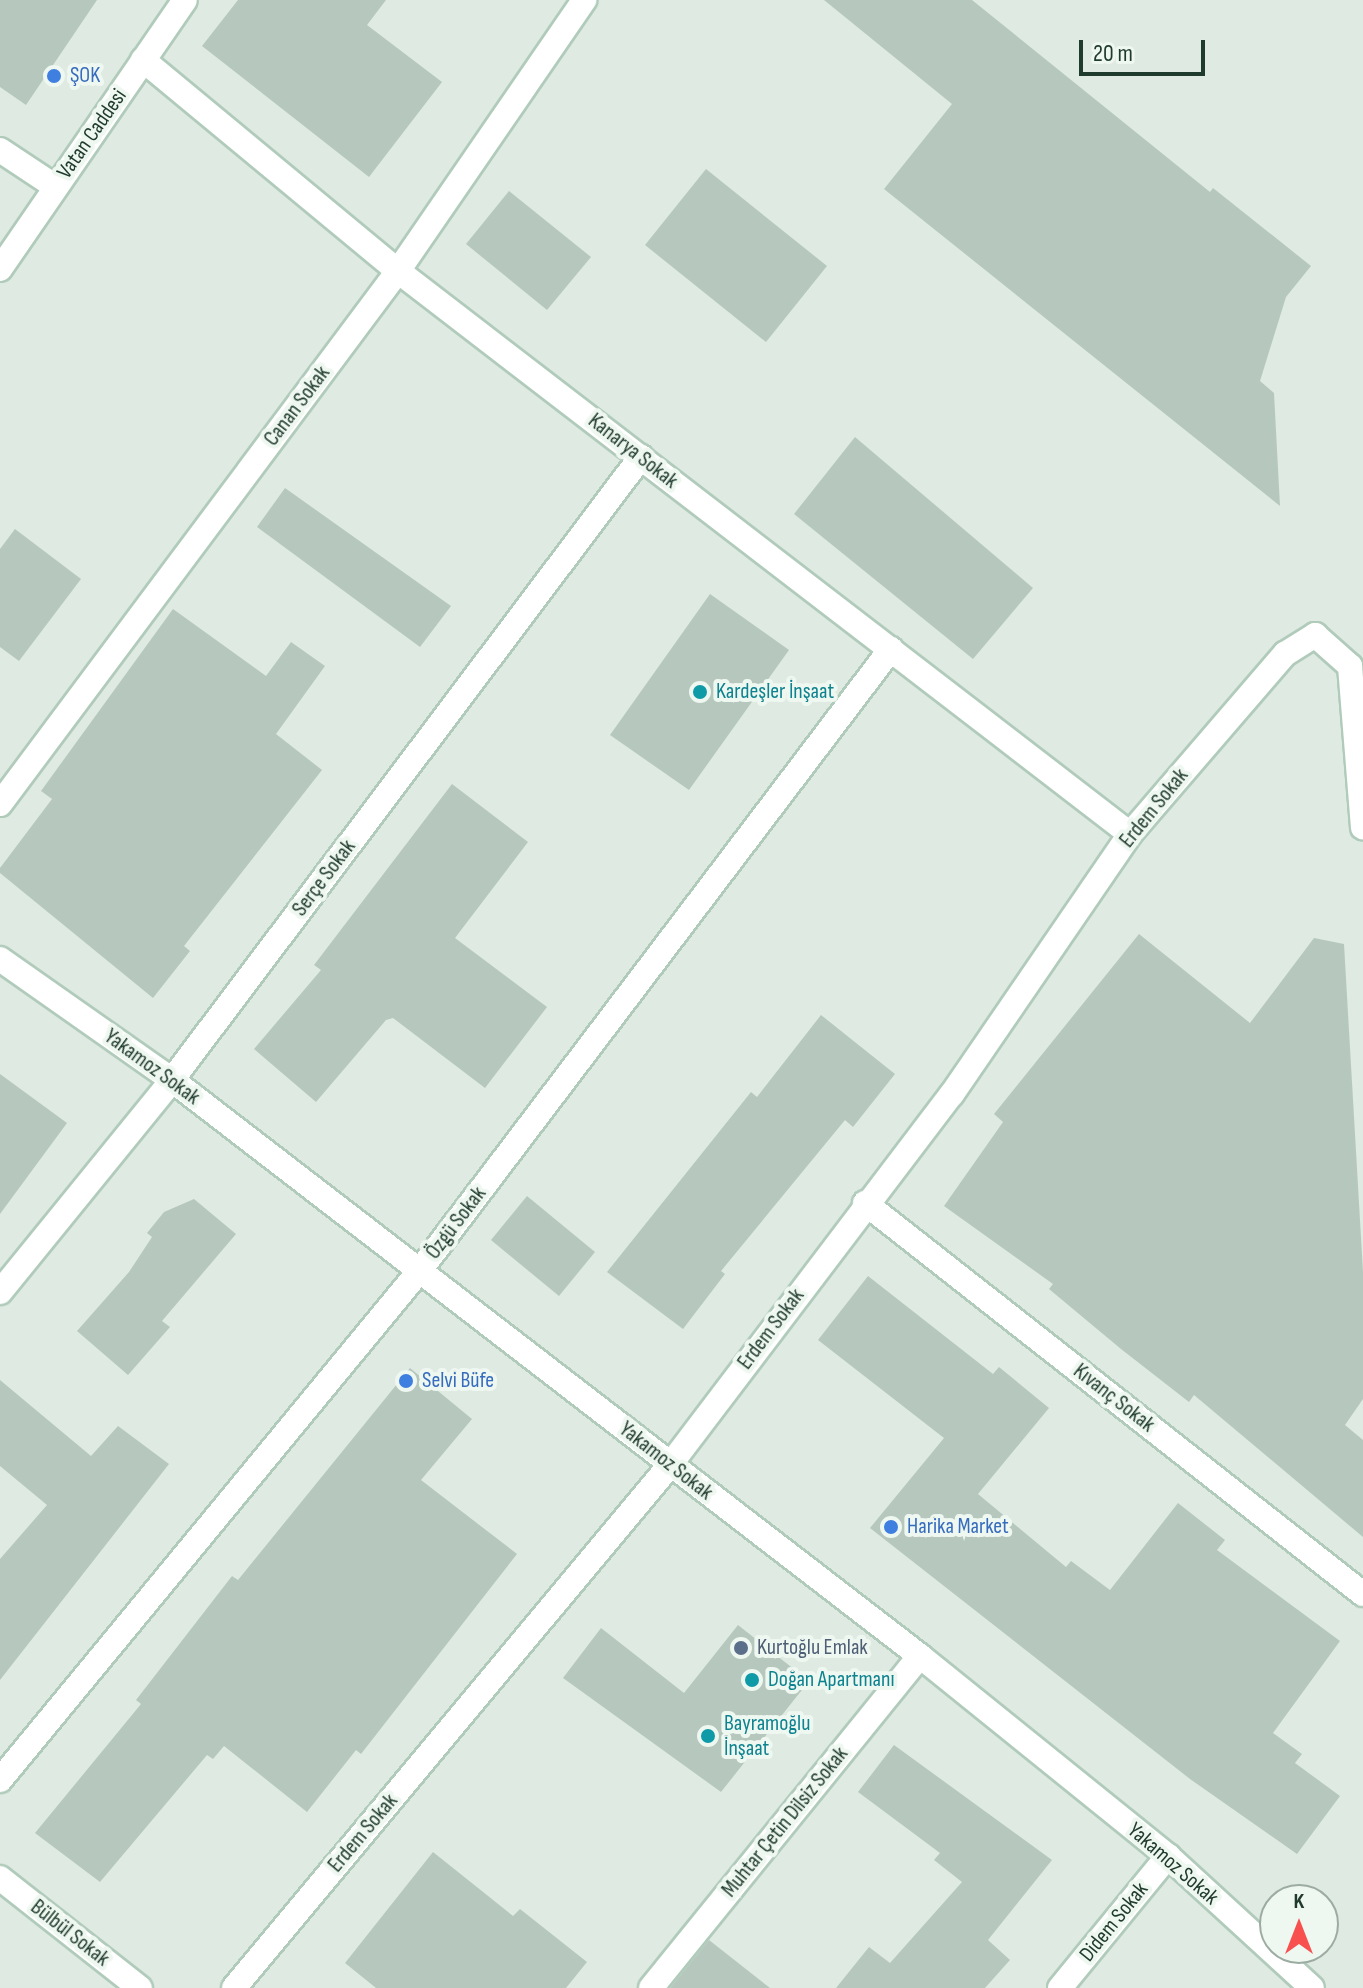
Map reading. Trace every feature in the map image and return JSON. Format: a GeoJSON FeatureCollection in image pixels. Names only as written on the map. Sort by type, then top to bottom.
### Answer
{"type":"FeatureCollection","features":[{"type":"Feature","properties":{"kind":"street","name":"Vatan Caddesi"},"geometry":{"type":"LineString","coordinates":[[0,269],[185,0]]}},
{"type":"Feature","properties":{"kind":"street","name":"Canan Sokak"},"geometry":{"type":"LineString","coordinates":[[0,804],[398,271],[584,0]]}},
{"type":"Feature","properties":{"kind":"street","name":"Kanarya Sokak"},"geometry":{"type":"LineString","coordinates":[[143,60],[398,271],[1130,834]]}},
{"type":"Feature","properties":{"kind":"street"},"geometry":{"type":"LineString","coordinates":[[0,150],[56,187]]}},
{"type":"Feature","properties":{"kind":"street","name":"Serçe Sokak"},"geometry":{"type":"LineString","coordinates":[[0,1292],[172,1080],[641,457]]}},
{"type":"Feature","properties":{"kind":"street","name":"Erdem Sokak"},"geometry":{"type":"LineString","coordinates":[[234,1988],[670,1465],[865,1203],[952,1094],[1130,834],[1285,654],[1315,635],[1350,666],[1363,827]]}},
{"type":"Feature","properties":{"kind":"street","name":"Özgü Sokak"},"geometry":{"type":"LineString","coordinates":[[0,1780],[421,1269],[891,649]]}},
{"type":"Feature","properties":{"kind":"street","name":"Yakamoz Sokak"},"geometry":{"type":"LineString","coordinates":[[0,959],[172,1080],[920,1656],[1168,1856],[1312,1988]]}},
{"type":"Feature","properties":{"kind":"street","name":"Kıvanç Sokak"},"geometry":{"type":"LineString","coordinates":[[865,1203],[1363,1594]]}},
{"type":"Feature","properties":{"kind":"street","name":"Muhtar Çetin Dilsiz Sokak"},"geometry":{"type":"LineString","coordinates":[[651,1988],[920,1656]]}},
{"type":"Feature","properties":{"kind":"street","name":"Didem Sokak"},"geometry":{"type":"LineString","coordinates":[[1060,1988],[1168,1856]]}},
{"type":"Feature","properties":{"kind":"street","name":"Bülbül Sokak"},"geometry":{"type":"LineString","coordinates":[[0,1878],[140,1988]]}},
{"type":"Feature","properties":{"kind":"building"},"geometry":{"type":"Polygon","coordinates":[[[0,0],[97,0],[26,105],[0,87],[0,0]]]}},
{"type":"Feature","properties":{"kind":"building"},"geometry":{"type":"Polygon","coordinates":[[[238,0],[386,0],[367,25],[442,82],[369,177],[202,46],[238,0]]]}},
{"type":"Feature","properties":{"kind":"building"},"geometry":{"type":"Polygon","coordinates":[[[824,0],[972,0],[1210,192],[1213,188],[1311,266],[1286,297],[1260,381],[1274,393],[1280,506],[884,189],[952,104],[824,0]]]}},
{"type":"Feature","properties":{"kind":"building"},"geometry":{"type":"Polygon","coordinates":[[[706,169],[827,266],[766,342],[645,245],[706,169]]]}},
{"type":"Feature","properties":{"kind":"building"},"geometry":{"type":"Polygon","coordinates":[[[509,191],[591,257],[547,310],[466,244],[509,191]]]}},
{"type":"Feature","properties":{"kind":"building"},"geometry":{"type":"Polygon","coordinates":[[[855,437],[1033,588],[973,659],[794,514],[855,437]]]}},
{"type":"Feature","properties":{"kind":"building"},"geometry":{"type":"Polygon","coordinates":[[[285,488],[451,606],[420,647],[257,527],[285,488]]]}},
{"type":"Feature","properties":{"kind":"building"},"geometry":{"type":"Polygon","coordinates":[[[15,529],[81,579],[19,661],[0,647],[0,549],[15,529]]]}},
{"type":"Feature","properties":{"kind":"building","name":"Kardeşler İnşaat"},"geometry":{"type":"Polygon","coordinates":[[[710,594],[789,650],[689,790],[610,735],[710,594]]]}},
{"type":"Feature","properties":{"kind":"building"},"geometry":{"type":"Polygon","coordinates":[[[173,609],[266,676],[291,642],[325,666],[276,734],[322,770],[184,946],[190,951],[153,998],[0,873],[0,868],[52,799],[41,791],[173,609]]]}},
{"type":"Feature","properties":{"kind":"building"},"geometry":{"type":"Polygon","coordinates":[[[452,784],[528,842],[455,938],[547,1007],[485,1088],[393,1018],[386,1020],[316,1102],[254,1049],[321,970],[314,965],[452,784]]]}},
{"type":"Feature","properties":{"kind":"building"},"geometry":{"type":"Polygon","coordinates":[[[1139,934],[1250,1023],[1314,938],[1344,944],[1363,1272],[1363,1399],[1345,1425],[1363,1440],[1363,1537],[1194,1395],[1189,1402],[1049,1289],[1053,1284],[944,1206],[1003,1122],[994,1114],[1139,934]]]}},
{"type":"Feature","properties":{"kind":"building"},"geometry":{"type":"Polygon","coordinates":[[[821,1015],[895,1074],[853,1127],[845,1120],[721,1271],[725,1274],[683,1329],[607,1272],[751,1092],[757,1097],[821,1015]]]}},
{"type":"Feature","properties":{"kind":"building"},"geometry":{"type":"Polygon","coordinates":[[[0,1074],[67,1123],[0,1214],[0,1074]]]}},
{"type":"Feature","properties":{"kind":"building"},"geometry":{"type":"Polygon","coordinates":[[[527,1196],[595,1252],[559,1296],[491,1240],[527,1196]]]}},
{"type":"Feature","properties":{"kind":"building"},"geometry":{"type":"Polygon","coordinates":[[[194,1199],[236,1234],[162,1321],[170,1327],[128,1375],[77,1331],[129,1272],[152,1237],[147,1233],[164,1212],[194,1199]]]}},
{"type":"Feature","properties":{"kind":"building"},"geometry":{"type":"Polygon","coordinates":[[[868,1276],[993,1374],[999,1367],[1049,1408],[978,1494],[1066,1567],[1071,1561],[1110,1590],[1178,1503],[1225,1540],[1217,1550],[1340,1641],[1273,1733],[1302,1754],[1295,1763],[1340,1796],[1297,1854],[1190,1779],[870,1528],[944,1438],[818,1340],[868,1276]]]}},
{"type":"Feature","properties":{"kind":"building"},"geometry":{"type":"Polygon","coordinates":[[[410,1368],[472,1419],[421,1480],[517,1554],[361,1754],[356,1750],[307,1812],[224,1746],[213,1759],[207,1755],[100,1882],[35,1833],[141,1704],[136,1700],[232,1576],[238,1580],[410,1368]]]}},
{"type":"Feature","properties":{"kind":"building"},"geometry":{"type":"Polygon","coordinates":[[[0,1380],[91,1456],[118,1426],[169,1464],[0,1680],[0,1559],[47,1505],[0,1466],[0,1380]]]}},
{"type":"Feature","properties":{"kind":"building"},"geometry":{"type":"Polygon","coordinates":[[[738,1625],[809,1681],[721,1792],[563,1678],[601,1628],[684,1693],[738,1625]]]}},
{"type":"Feature","properties":{"kind":"building"},"geometry":{"type":"Polygon","coordinates":[[[894,1745],[1052,1860],[988,1940],[1010,1960],[985,1988],[836,1988],[869,1947],[890,1963],[962,1882],[934,1860],[940,1853],[858,1792],[894,1745]]]}},
{"type":"Feature","properties":{"kind":"building"},"geometry":{"type":"Polygon","coordinates":[[[433,1852],[513,1916],[520,1909],[587,1962],[566,1988],[376,1988],[345,1963],[433,1852]]]}},
{"type":"Feature","properties":{"kind":"building"},"geometry":{"type":"Polygon","coordinates":[[[709,1940],[770,1988],[670,1988],[709,1940]]]}},
{"type":"Feature","properties":{"kind":"place","name":"ŞOK"},"geometry":{"type":"Point","coordinates":[54,76]}},
{"type":"Feature","properties":{"kind":"place","name":"Kardeşler İnşaat"},"geometry":{"type":"Point","coordinates":[700,692]}},
{"type":"Feature","properties":{"kind":"place","name":"Selvi Büfe"},"geometry":{"type":"Point","coordinates":[406,1381]}},
{"type":"Feature","properties":{"kind":"place","name":"Harika Market"},"geometry":{"type":"Point","coordinates":[891,1527]}},
{"type":"Feature","properties":{"kind":"place","name":"Kurtoğlu Emlak"},"geometry":{"type":"Point","coordinates":[741,1648]}},
{"type":"Feature","properties":{"kind":"place","name":"Doğan Apartmanı"},"geometry":{"type":"Point","coordinates":[752,1680]}},
{"type":"Feature","properties":{"kind":"place","name":"Bayramoğlu İnşaat"},"geometry":{"type":"Point","coordinates":[708,1736]}}]}
